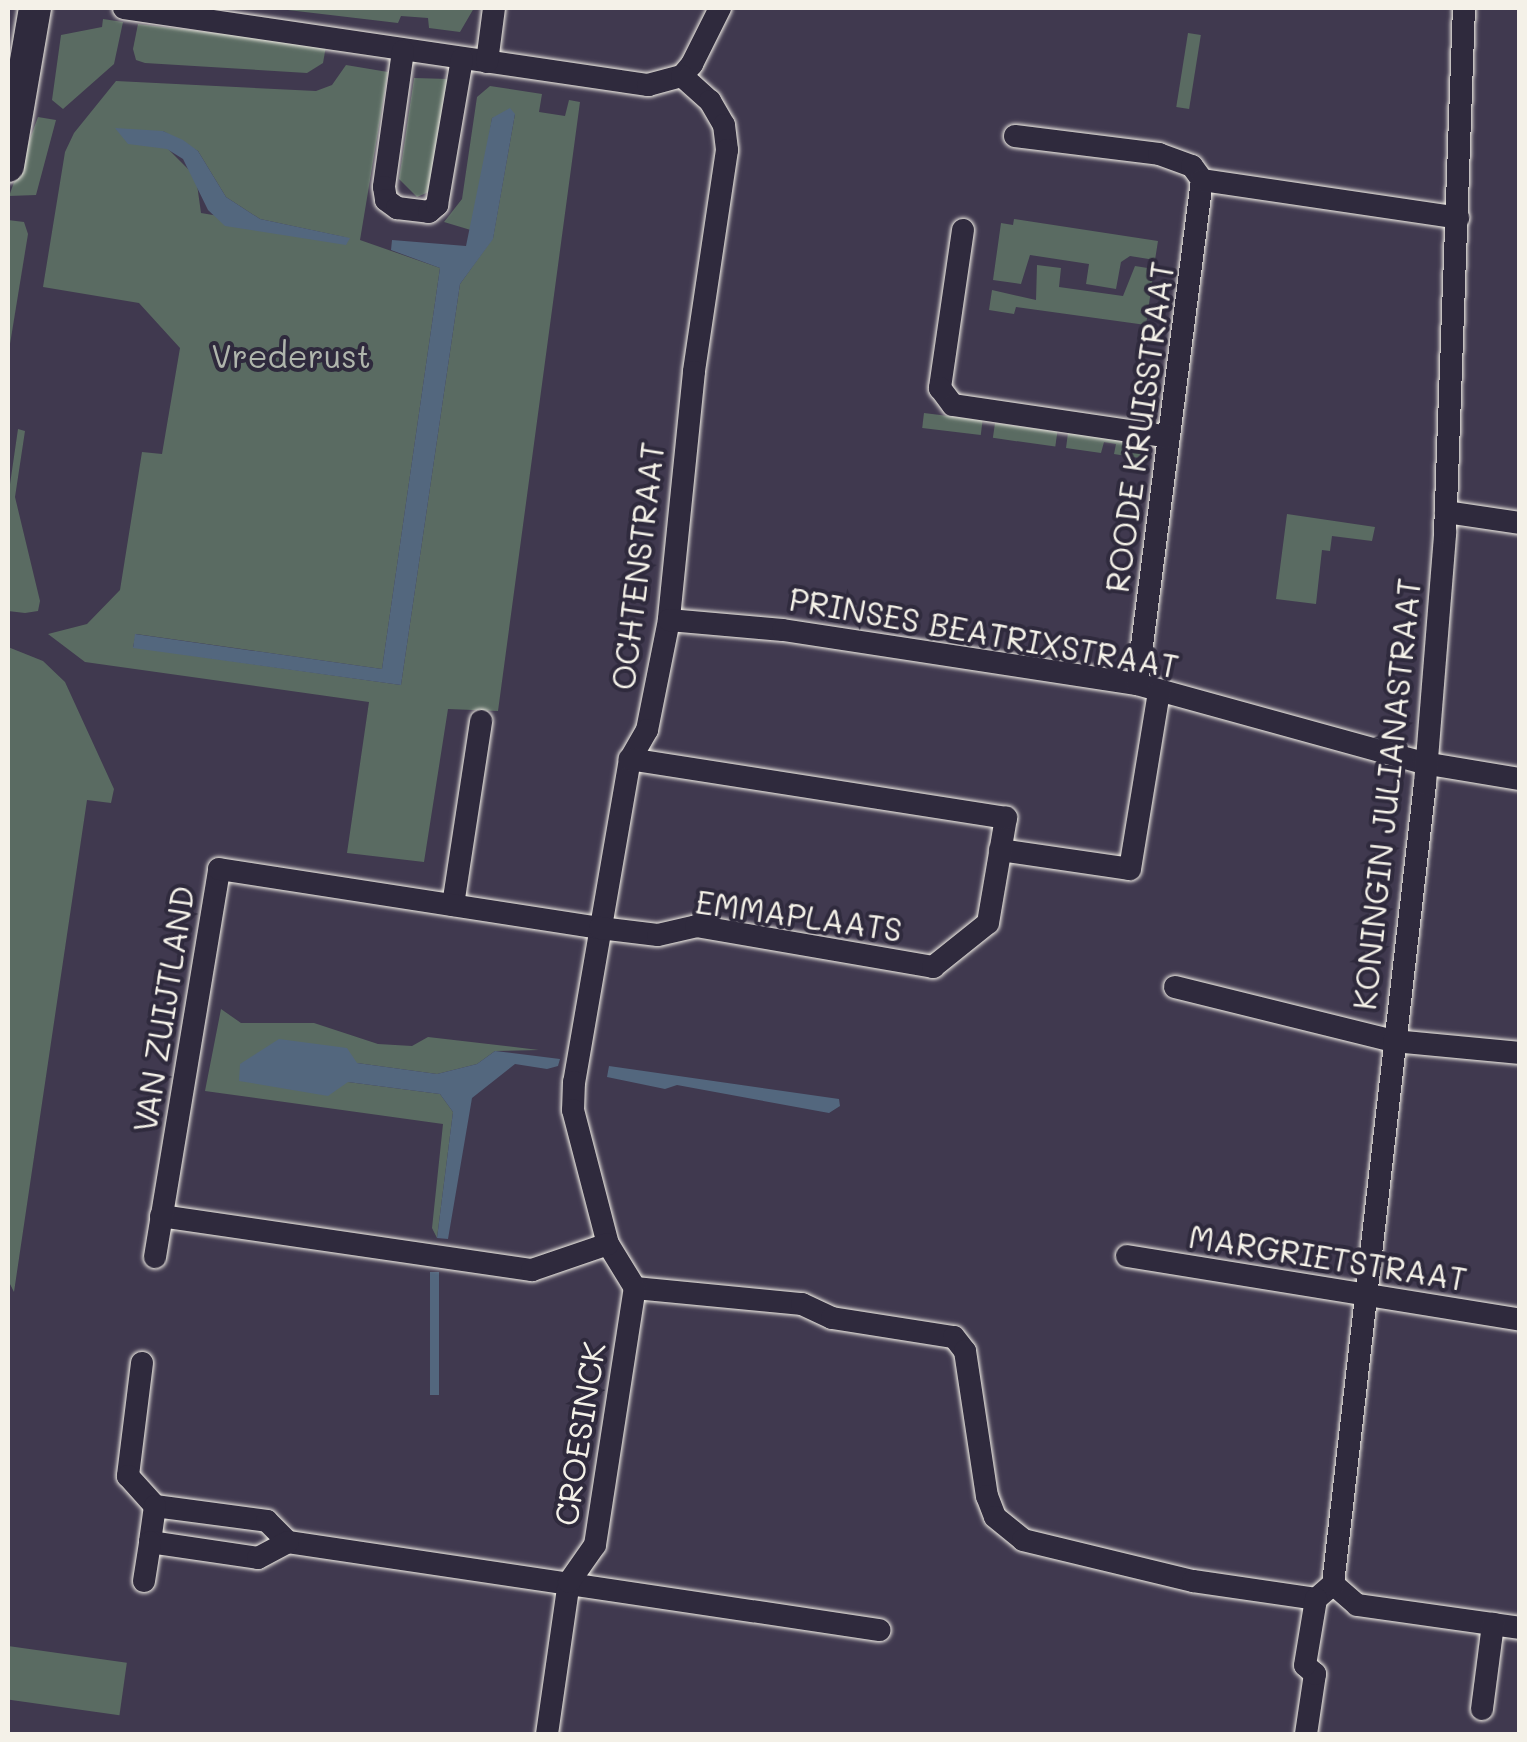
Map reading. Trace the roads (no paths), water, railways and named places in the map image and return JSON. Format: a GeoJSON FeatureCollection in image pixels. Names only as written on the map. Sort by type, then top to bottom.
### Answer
{"type":"FeatureCollection","features":[{"type":"Feature","properties":{"kind":"main road"},"geometry":{"type":"LineString","coordinates":[[8,166],[35,8]]}},
{"type":"Feature","properties":{"kind":"street"},"geometry":{"type":"LineString","coordinates":[[124,8],[648,85],[682,76],[720,8]]}},
{"type":"Feature","properties":{"kind":"street"},"geometry":{"type":"LineString","coordinates":[[487,62],[494,8]]}},
{"type":"Feature","properties":{"kind":"street","name":"KONINGIN JULIANASTRAAT"},"geometry":{"type":"LineString","coordinates":[[1306,1734],[1315,1674],[1306,1665],[1324,1591],[1394,1041],[1446,512],[1464,8]]}},
{"type":"Feature","properties":{"kind":"street"},"geometry":{"type":"LineString","coordinates":[[403,51],[384,187],[386,200],[397,208],[429,212],[438,205],[462,58]]}},
{"type":"Feature","properties":{"kind":"street","name":"OCHTENSTRAAT"},"geometry":{"type":"LineString","coordinates":[[634,1288],[608,1244],[574,1110],[630,759],[648,730],[668,620],[694,372],[727,150],[724,125],[710,102],[682,76]]}},
{"type":"Feature","properties":{"kind":"street"},"geometry":{"type":"LineString","coordinates":[[1015,136],[1159,154],[1192,166],[1202,180],[1458,218]]}},
{"type":"Feature","properties":{"kind":"street","name":"ROODE KRUISSTRAAT"},"geometry":{"type":"LineString","coordinates":[[1000,850],[1130,869],[1169,436],[1202,180]]}},
{"type":"Feature","properties":{"kind":"street"},"geometry":{"type":"LineString","coordinates":[[963,230],[940,388],[954,404],[1169,436]]}},
{"type":"Feature","properties":{"kind":"street"},"geometry":{"type":"LineString","coordinates":[[1446,512],[1520,523]]}},
{"type":"Feature","properties":{"kind":"street","name":"PRINSES BEATRIXSTRAAT"},"geometry":{"type":"LineString","coordinates":[[668,620],[783,630],[1148,688],[1423,763],[1520,779]]}},
{"type":"Feature","properties":{"kind":"street"},"geometry":{"type":"LineString","coordinates":[[453,905],[481,721]]}},
{"type":"Feature","properties":{"kind":"street","name":"EMMAPLAATS"},"geometry":{"type":"LineString","coordinates":[[600,928],[658,935],[696,926],[933,967],[988,923],[1006,818],[630,759]]}},
{"type":"Feature","properties":{"kind":"street","name":"VAN ZUIJTLAND"},"geometry":{"type":"LineString","coordinates":[[154,1258],[219,869],[600,928]]}},
{"type":"Feature","properties":{"kind":"street"},"geometry":{"type":"LineString","coordinates":[[1174,986],[1394,1041],[1520,1052]]}},
{"type":"Feature","properties":{"kind":"street"},"geometry":{"type":"LineString","coordinates":[[161,1216],[532,1270],[608,1244]]}},
{"type":"Feature","properties":{"kind":"street","name":"MARGRIETSTRAAT"},"geometry":{"type":"LineString","coordinates":[[1126,1256],[1364,1299],[1520,1320]]}},
{"type":"Feature","properties":{"kind":"street"},"geometry":{"type":"LineString","coordinates":[[634,1288],[713,1292],[802,1304],[832,1318],[942,1331],[965,1351],[987,1496],[1007,1531],[1107,1562],[1324,1591],[1357,1606],[1520,1628]]}},
{"type":"Feature","properties":{"kind":"street","name":"CROESINCK"},"geometry":{"type":"LineString","coordinates":[[547,1734],[569,1582],[595,1545],[634,1288]]}},
{"type":"Feature","properties":{"kind":"street"},"geometry":{"type":"LineString","coordinates":[[142,1363],[128,1476],[155,1506],[267,1521],[288,1542]]}},
{"type":"Feature","properties":{"kind":"street"},"geometry":{"type":"LineString","coordinates":[[144,1581],[155,1506]]}},
{"type":"Feature","properties":{"kind":"street"},"geometry":{"type":"LineString","coordinates":[[150,1542],[258,1558],[288,1542],[880,1630]]}},
{"type":"Feature","properties":{"kind":"street"},"geometry":{"type":"LineString","coordinates":[[1482,1708],[1493,1624]]}},
{"type":"Feature","properties":{"kind":"water"},"geometry":{"type":"Polygon","coordinates":[[[510,108],[515,114],[493,239],[460,284],[401,685],[133,648],[135,634],[382,669],[440,268],[391,250],[392,240],[466,246],[492,118],[510,108]]]}},
{"type":"Feature","properties":{"kind":"water"},"geometry":{"type":"Polygon","coordinates":[[[115,128],[163,131],[183,140],[198,151],[226,197],[260,219],[350,238],[346,245],[225,226],[208,210],[183,159],[167,149],[128,144],[115,128]]]}},
{"type":"Feature","properties":{"kind":"water"},"geometry":{"type":"Polygon","coordinates":[[[279,1039],[347,1048],[357,1063],[437,1074],[477,1064],[495,1051],[560,1059],[558,1066],[547,1069],[515,1064],[472,1098],[448,1239],[437,1238],[453,1112],[440,1094],[348,1082],[328,1096],[239,1081],[240,1064],[279,1039]]]}},
{"type":"Feature","properties":{"kind":"water"},"geometry":{"type":"Polygon","coordinates":[[[609,1066],[839,1099],[840,1106],[829,1113],[677,1085],[665,1089],[607,1077],[609,1066]]]}},
{"type":"Feature","properties":{"kind":"water"},"geometry":{"type":"Polygon","coordinates":[[[430,1272],[439,1272],[439,1395],[430,1395],[430,1272]]]}},
{"type":"Feature","properties":{"kind":"park label","name":"Vrederust"},"geometry":{"type":"Point","coordinates":[291,355]}}]}
